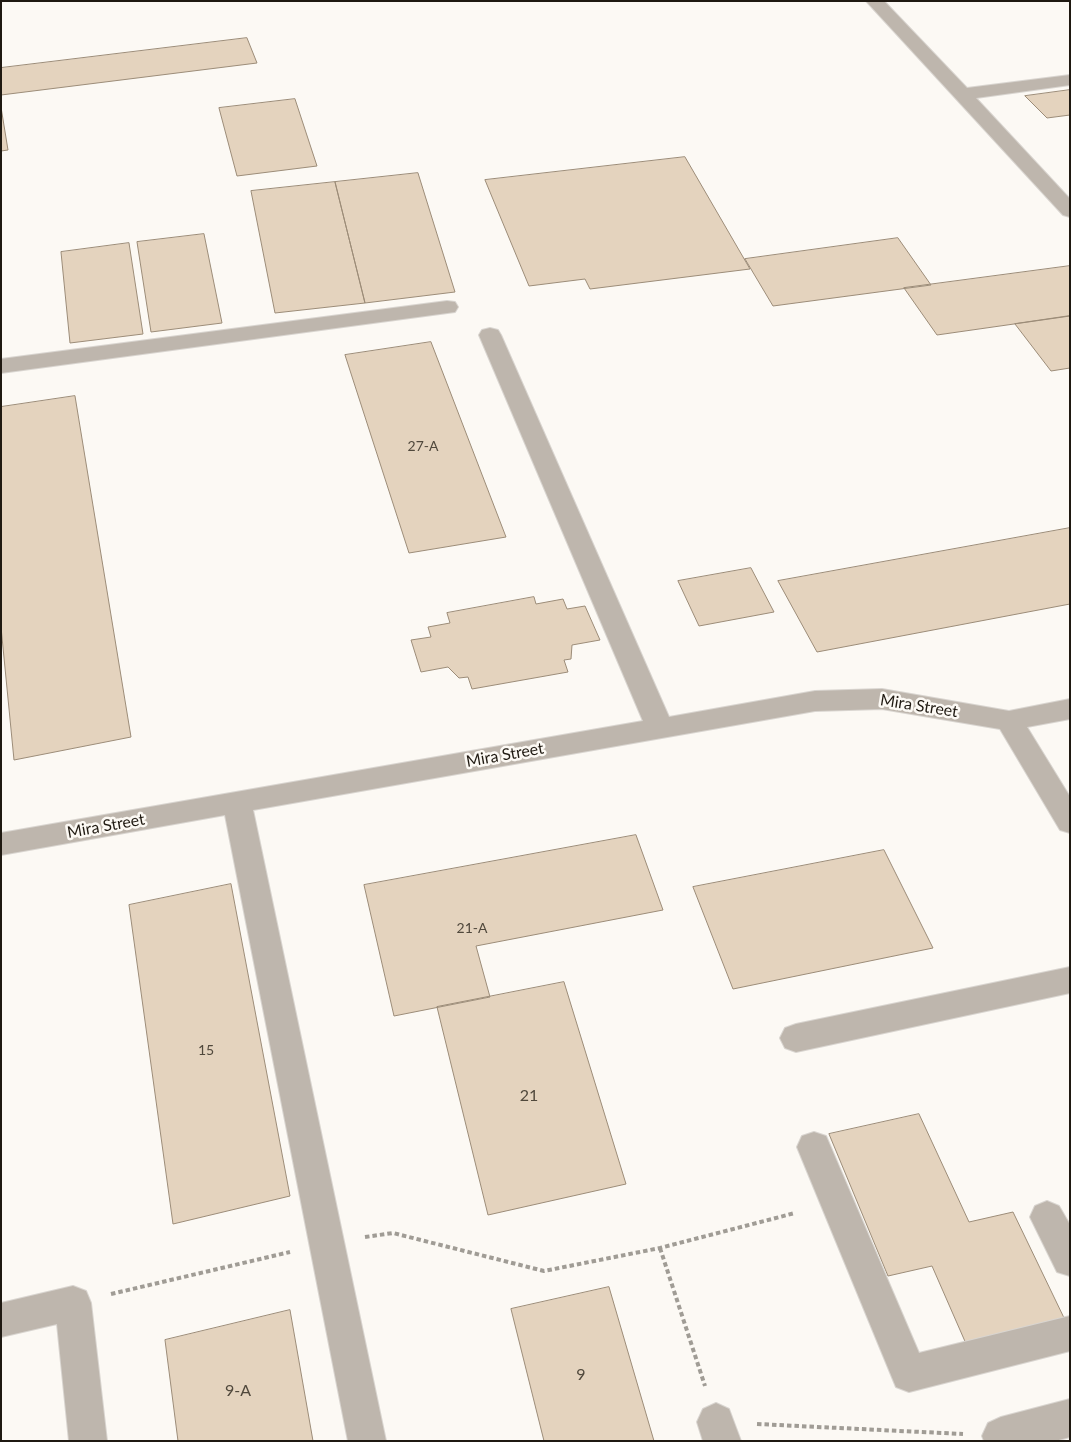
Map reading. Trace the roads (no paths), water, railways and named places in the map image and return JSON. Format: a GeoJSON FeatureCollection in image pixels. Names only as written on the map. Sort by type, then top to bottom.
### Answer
{"type":"FeatureCollection","features":[{"type":"Feature","properties":{"kind":"street"},"geometry":{"type":"LineString","coordinates":[[874,1],[963,94],[1070,211]]}},
{"type":"Feature","properties":{"kind":"street"},"geometry":{"type":"LineString","coordinates":[[963,94],[1070,80]]}},
{"type":"Feature","properties":{"kind":"street"},"geometry":{"type":"LineString","coordinates":[[1,366],[447,307]]}},
{"type":"Feature","properties":{"kind":"street"},"geometry":{"type":"LineString","coordinates":[[490,335],[660,728]]}},
{"type":"Feature","properties":{"kind":"street","name":"Mira Street"},"geometry":{"type":"LineString","coordinates":[[1,844],[815,701],[882,699],[1009,721]]}},
{"type":"Feature","properties":{"kind":"street"},"geometry":{"type":"LineString","coordinates":[[1070,709],[1009,721],[1070,822]]}},
{"type":"Feature","properties":{"kind":"street"},"geometry":{"type":"LineString","coordinates":[[237,802],[367,1441]]}},
{"type":"Feature","properties":{"kind":"street"},"geometry":{"type":"LineString","coordinates":[[796,1038],[1070,980]]}},
{"type":"Feature","properties":{"kind":"street"},"geometry":{"type":"LineString","coordinates":[[814,1147],[909,1374],[1070,1333]]}},
{"type":"Feature","properties":{"kind":"street"},"geometry":{"type":"LineString","coordinates":[[1047,1217],[1070,1260]]}},
{"type":"Feature","properties":{"kind":"street"},"geometry":{"type":"LineString","coordinates":[[1,1320],[73,1303],[88,1441]]}},
{"type":"Feature","properties":{"kind":"street"},"geometry":{"type":"LineString","coordinates":[[1002,1439],[1070,1418]]}}]}
